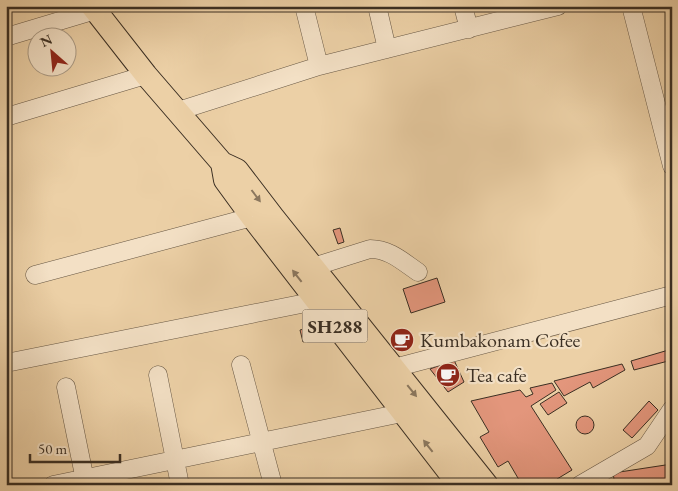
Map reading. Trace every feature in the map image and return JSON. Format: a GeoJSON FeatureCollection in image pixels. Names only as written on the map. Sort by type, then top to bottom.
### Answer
{"type":"FeatureCollection","features":[{"type":"Feature","properties":{"kind":"main road","name":"SH288"},"geometry":{"type":"LineString","coordinates":[[94,8],[146,75],[222,162],[237,170],[487,485]]}},
{"type":"Feature","properties":{"kind":"main road","name":"SH288"},"geometry":{"type":"LineString","coordinates":[[222,162],[224,180],[458,485]]}},
{"type":"Feature","properties":{"kind":"street"},"geometry":{"type":"LineString","coordinates":[[304,6],[319,66]]}},
{"type":"Feature","properties":{"kind":"street"},"geometry":{"type":"LineString","coordinates":[[377,6],[388,49]]}},
{"type":"Feature","properties":{"kind":"street"},"geometry":{"type":"LineString","coordinates":[[463,6],[469,29]]}},
{"type":"Feature","properties":{"kind":"street"},"geometry":{"type":"LineString","coordinates":[[632,6],[672,166]]}},
{"type":"Feature","properties":{"kind":"street"},"geometry":{"type":"LineString","coordinates":[[178,111],[319,66],[552,7]]}},
{"type":"Feature","properties":{"kind":"street"},"geometry":{"type":"LineString","coordinates":[[6,37],[94,8]]}},
{"type":"Feature","properties":{"kind":"street"},"geometry":{"type":"LineString","coordinates":[[6,117],[146,75]]}},
{"type":"Feature","properties":{"kind":"street"},"geometry":{"type":"LineString","coordinates":[[35,275],[252,217]]}},
{"type":"Feature","properties":{"kind":"street"},"geometry":{"type":"LineString","coordinates":[[313,267],[370,249],[379,249],[388,252],[418,272]]}},
{"type":"Feature","properties":{"kind":"street"},"geometry":{"type":"LineString","coordinates":[[394,368],[672,295]]}},
{"type":"Feature","properties":{"kind":"street"},"geometry":{"type":"LineString","coordinates":[[6,363],[316,301]]}},
{"type":"Feature","properties":{"kind":"street"},"geometry":{"type":"LineString","coordinates":[[241,365],[273,485]]}},
{"type":"Feature","properties":{"kind":"street"},"geometry":{"type":"LineString","coordinates":[[158,375],[180,485]]}},
{"type":"Feature","properties":{"kind":"street"},"geometry":{"type":"LineString","coordinates":[[66,387],[86,482]]}},
{"type":"Feature","properties":{"kind":"street"},"geometry":{"type":"LineString","coordinates":[[580,485],[602,479],[647,446],[672,409]]}},
{"type":"Feature","properties":{"kind":"street"},"geometry":{"type":"LineString","coordinates":[[54,485],[86,482],[176,460],[402,413]]}},
{"type":"Feature","properties":{"kind":"building"},"geometry":{"type":"Polygon","coordinates":[[[340,228],[344,242],[338,244],[333,230],[340,228]]]}},
{"type":"Feature","properties":{"kind":"building"},"geometry":{"type":"Polygon","coordinates":[[[437,278],[445,302],[411,313],[403,289],[437,278]]]}},
{"type":"Feature","properties":{"kind":"building"},"geometry":{"type":"Polygon","coordinates":[[[316,326],[319,338],[303,342],[300,330],[316,326]]]}},
{"type":"Feature","properties":{"kind":"building","name":"Kumbakonam Cofee"},"geometry":{"type":"Polygon","coordinates":[[[399,333],[411,343],[407,348],[393,336],[399,333]]]}},
{"type":"Feature","properties":{"kind":"building"},"geometry":{"type":"Polygon","coordinates":[[[672,349],[672,360],[634,370],[631,361],[672,349]]]}},
{"type":"Feature","properties":{"kind":"building","name":"Tea cafe"},"geometry":{"type":"Polygon","coordinates":[[[454,360],[464,382],[448,392],[430,369],[454,360]]]}},
{"type":"Feature","properties":{"kind":"building"},"geometry":{"type":"Polygon","coordinates":[[[622,364],[625,370],[593,388],[590,382],[564,396],[554,381],[622,364]]]}},
{"type":"Feature","properties":{"kind":"building"},"geometry":{"type":"Polygon","coordinates":[[[552,383],[556,390],[531,406],[572,470],[557,479],[560,485],[522,485],[508,461],[498,467],[480,437],[489,432],[471,401],[520,390],[526,397],[533,394],[530,388],[552,383]]]}},
{"type":"Feature","properties":{"kind":"building"},"geometry":{"type":"Polygon","coordinates":[[[559,392],[567,403],[548,415],[540,404],[559,392]]]}},
{"type":"Feature","properties":{"kind":"building"},"geometry":{"type":"Polygon","coordinates":[[[649,401],[658,410],[632,438],[623,430],[649,401]]]}},
{"type":"Feature","properties":{"kind":"building"},"geometry":{"type":"Polygon","coordinates":[[[585,416],[591,419],[594,425],[591,431],[585,434],[579,431],[576,425],[579,419],[585,416]]]}},
{"type":"Feature","properties":{"kind":"building"},"geometry":{"type":"Polygon","coordinates":[[[672,464],[672,485],[615,485],[613,473],[672,464]]]}},
{"type":"Feature","properties":{"kind":"place","name":"Kumbakonam Cofee"},"geometry":{"type":"Point","coordinates":[402,340]}},
{"type":"Feature","properties":{"kind":"place","name":"Tea cafe"},"geometry":{"type":"Point","coordinates":[448,375]}}]}
